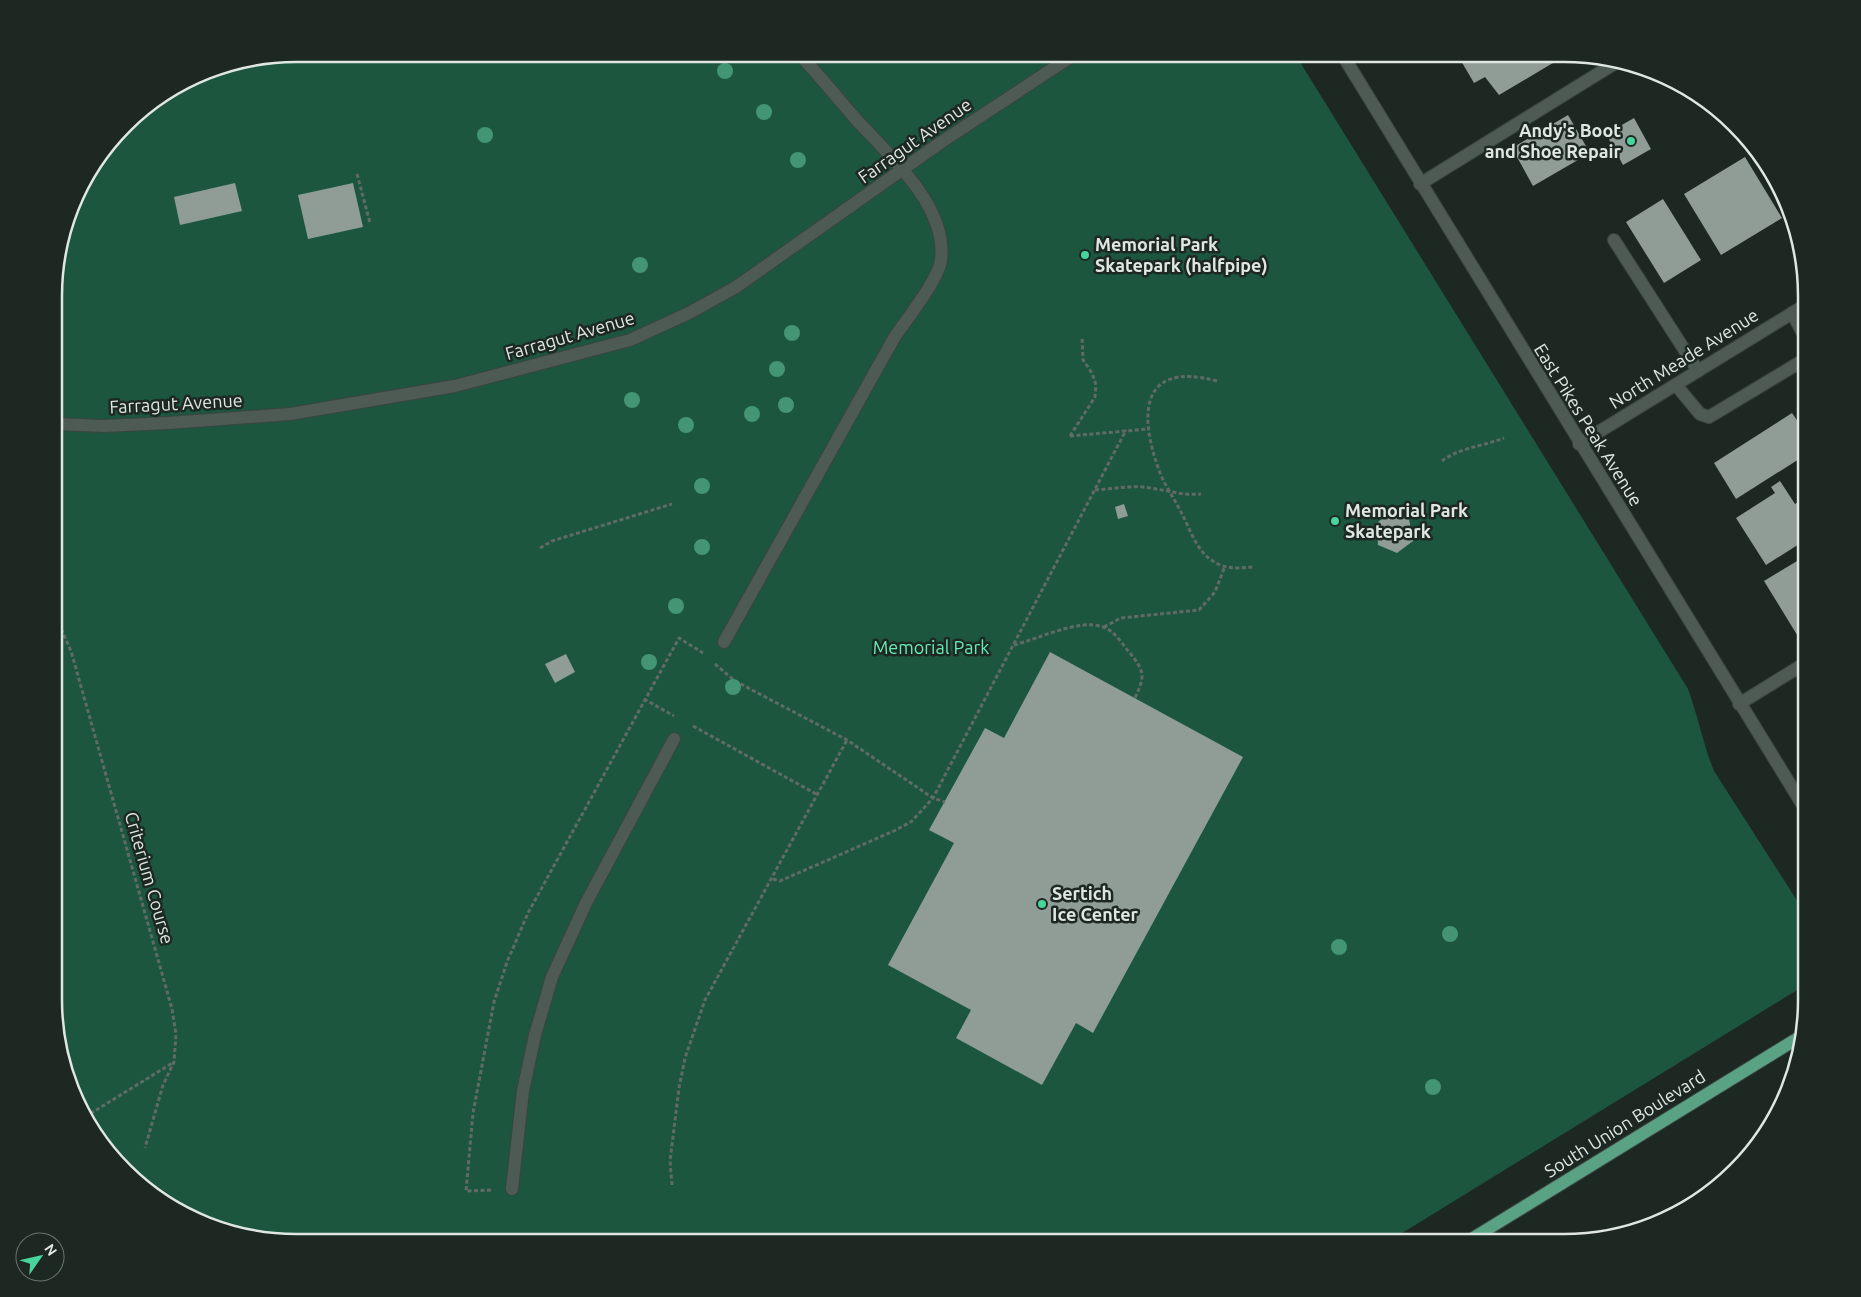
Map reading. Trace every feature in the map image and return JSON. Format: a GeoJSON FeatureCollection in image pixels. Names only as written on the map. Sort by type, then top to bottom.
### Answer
{"type":"FeatureCollection","features":[{"type":"Feature","properties":{"kind":"main road","name":"South Union Boulevard"},"geometry":{"type":"LineString","coordinates":[[1480,1234],[1795,1039]]}},
{"type":"Feature","properties":{"kind":"street"},"geometry":{"type":"LineString","coordinates":[[724,642],[894,338],[935,275],[941,262],[942,242],[937,221],[904,170],[806,62]]}},
{"type":"Feature","properties":{"kind":"street","name":"Farragut Avenue"},"geometry":{"type":"LineString","coordinates":[[62,424],[104,426],[290,414],[455,386],[630,340],[736,287],[940,143],[1064,62]]}},
{"type":"Feature","properties":{"kind":"street","name":"East Pikes Peak Avenue"},"geometry":{"type":"LineString","coordinates":[[1347,62],[1579,444],[1798,798]]}},
{"type":"Feature","properties":{"kind":"street"},"geometry":{"type":"LineString","coordinates":[[1420,184],[1609,67]]}},
{"type":"Feature","properties":{"kind":"street"},"geometry":{"type":"LineString","coordinates":[[1614,240],[1698,371]]}},
{"type":"Feature","properties":{"kind":"street","name":"North Meade Avenue"},"geometry":{"type":"LineString","coordinates":[[1579,444],[1798,309]]}},
{"type":"Feature","properties":{"kind":"street"},"geometry":{"type":"LineString","coordinates":[[1792,313],[1798,324]]}},
{"type":"Feature","properties":{"kind":"street"},"geometry":{"type":"LineString","coordinates":[[1676,385],[1700,414],[1709,417],[1798,363]]}},
{"type":"Feature","properties":{"kind":"street"},"geometry":{"type":"LineString","coordinates":[[1739,704],[1798,668]]}},
{"type":"Feature","properties":{"kind":"street"},"geometry":{"type":"LineString","coordinates":[[512,1189],[523,1092],[535,1036],[552,977],[586,903],[674,739]]}},
{"type":"Feature","properties":{"kind":"path"},"geometry":{"type":"LineString","coordinates":[[357,174],[370,223]]}},
{"type":"Feature","properties":{"kind":"path"},"geometry":{"type":"LineString","coordinates":[[1082,337],[1083,360],[1092,373],[1096,385],[1095,397],[1070,436],[1148,429]]}},
{"type":"Feature","properties":{"kind":"path"},"geometry":{"type":"LineString","coordinates":[[1217,381],[1186,376],[1167,380],[1155,388],[1147,408],[1148,429],[1160,473],[1199,547],[1212,561],[1225,566],[1234,569],[1253,567]]}},
{"type":"Feature","properties":{"kind":"path"},"geometry":{"type":"LineString","coordinates":[[773,879],[780,881],[912,821],[933,798],[1126,430]]}},
{"type":"Feature","properties":{"kind":"path"},"geometry":{"type":"LineString","coordinates":[[1442,461],[1453,453],[1478,448],[1504,438]]}},
{"type":"Feature","properties":{"kind":"path"},"geometry":{"type":"LineString","coordinates":[[1094,490],[1140,487],[1169,490],[1186,495],[1201,494]]}},
{"type":"Feature","properties":{"kind":"path"},"geometry":{"type":"LineString","coordinates":[[540,548],[552,540],[672,504]]}},
{"type":"Feature","properties":{"kind":"path"},"geometry":{"type":"LineString","coordinates":[[1104,627],[1121,618],[1199,610],[1215,592],[1225,566]]}},
{"type":"Feature","properties":{"kind":"path"},"geometry":{"type":"LineString","coordinates":[[1013,645],[1087,623],[1104,627],[1117,636],[1142,668],[1143,681],[1135,698]]}},
{"type":"Feature","properties":{"kind":"path","name":"Criterium Course"},"geometry":{"type":"LineString","coordinates":[[62,631],[71,651],[172,1009],[176,1034],[174,1062],[163,1085],[145,1148]]}},
{"type":"Feature","properties":{"kind":"path"},"geometry":{"type":"LineString","coordinates":[[644,699],[676,717]]}},
{"type":"Feature","properties":{"kind":"path"},"geometry":{"type":"LineString","coordinates":[[692,726],[818,795]]}},
{"type":"Feature","properties":{"kind":"path"},"geometry":{"type":"LineString","coordinates":[[672,1185],[670,1161],[674,1124],[686,1058],[705,1000],[773,879],[847,740]]}},
{"type":"Feature","properties":{"kind":"path"},"geometry":{"type":"LineString","coordinates":[[92,1113],[174,1062]]}},
{"type":"Feature","properties":{"kind":"green space","name":"Memorial Park"},"geometry":{"type":"Polygon","coordinates":[[[1300,62],[1688,689],[1714,771],[1798,902],[1798,990],[1401,1234],[282,1234],[236,1227],[207,1217],[180,1203],[154,1186],[131,1166],[111,1143],[94,1117],[80,1090],[70,1061],[65,1031],[62,1000],[62,297],[70,236],[80,207],[94,180],[111,154],[131,131],[154,111],[180,94],[207,80],[236,70],[282,63],[1300,62]]]}},
{"type":"Feature","properties":{"kind":"building"},"geometry":{"type":"Polygon","coordinates":[[[1462,62],[1555,62],[1499,95],[1485,77],[1474,83],[1462,62]]]}},
{"type":"Feature","properties":{"kind":"building"},"geometry":{"type":"Polygon","coordinates":[[[1568,115],[1590,153],[1533,186],[1512,148],[1568,115]]]}},
{"type":"Feature","properties":{"kind":"building"},"geometry":{"type":"Polygon","coordinates":[[[1634,118],[1651,149],[1623,165],[1606,134],[1634,118]]]}},
{"type":"Feature","properties":{"kind":"building"},"geometry":{"type":"Polygon","coordinates":[[[1745,157],[1782,218],[1721,255],[1684,194],[1745,157]]]}},
{"type":"Feature","properties":{"kind":"building"},"geometry":{"type":"Polygon","coordinates":[[[235,183],[242,211],[180,225],[174,197],[235,183]]]}},
{"type":"Feature","properties":{"kind":"building"},"geometry":{"type":"Polygon","coordinates":[[[353,183],[363,227],[308,239],[298,195],[353,183]]]}},
{"type":"Feature","properties":{"kind":"building"},"geometry":{"type":"Polygon","coordinates":[[[1663,199],[1701,260],[1664,283],[1626,222],[1663,199]]]}},
{"type":"Feature","properties":{"kind":"building"},"geometry":{"type":"Polygon","coordinates":[[[1792,413],[1798,422],[1798,460],[1736,499],[1714,463],[1792,413]]]}},
{"type":"Feature","properties":{"kind":"building"},"geometry":{"type":"Polygon","coordinates":[[[1780,481],[1795,504],[1798,502],[1798,545],[1766,565],[1736,518],[1775,493],[1771,487],[1780,481]]]}},
{"type":"Feature","properties":{"kind":"building"},"geometry":{"type":"Polygon","coordinates":[[[1124,504],[1128,516],[1118,519],[1115,507],[1124,504]]]}},
{"type":"Feature","properties":{"kind":"building"},"geometry":{"type":"Polygon","coordinates":[[[1392,510],[1409,519],[1413,541],[1397,553],[1378,545],[1377,523],[1392,510]]]}},
{"type":"Feature","properties":{"kind":"building"},"geometry":{"type":"Polygon","coordinates":[[[1798,560],[1798,636],[1764,581],[1798,560]]]}},
{"type":"Feature","properties":{"kind":"building","name":"Sertich Ice Center"},"geometry":{"type":"Polygon","coordinates":[[[1050,652],[1243,757],[1093,1033],[1076,1023],[1042,1085],[956,1038],[971,1010],[888,965],[954,843],[929,830],[985,728],[1004,738],[1050,652]]]}},
{"type":"Feature","properties":{"kind":"building"},"geometry":{"type":"Polygon","coordinates":[[[566,654],[575,672],[555,683],[545,664],[566,654]]]}},
{"type":"Feature","properties":{"kind":"place","name":"Andy's Boot and Shoe Repair"},"geometry":{"type":"Point","coordinates":[1631,141]}},
{"type":"Feature","properties":{"kind":"place","name":"Memorial Park Skatepark (halfpipe)"},"geometry":{"type":"Point","coordinates":[1085,255]}},
{"type":"Feature","properties":{"kind":"place","name":"Memorial Park Skatepark"},"geometry":{"type":"Point","coordinates":[1335,521]}},
{"type":"Feature","properties":{"kind":"place","name":"Sertich Ice Center"},"geometry":{"type":"Point","coordinates":[1042,904]}}]}
